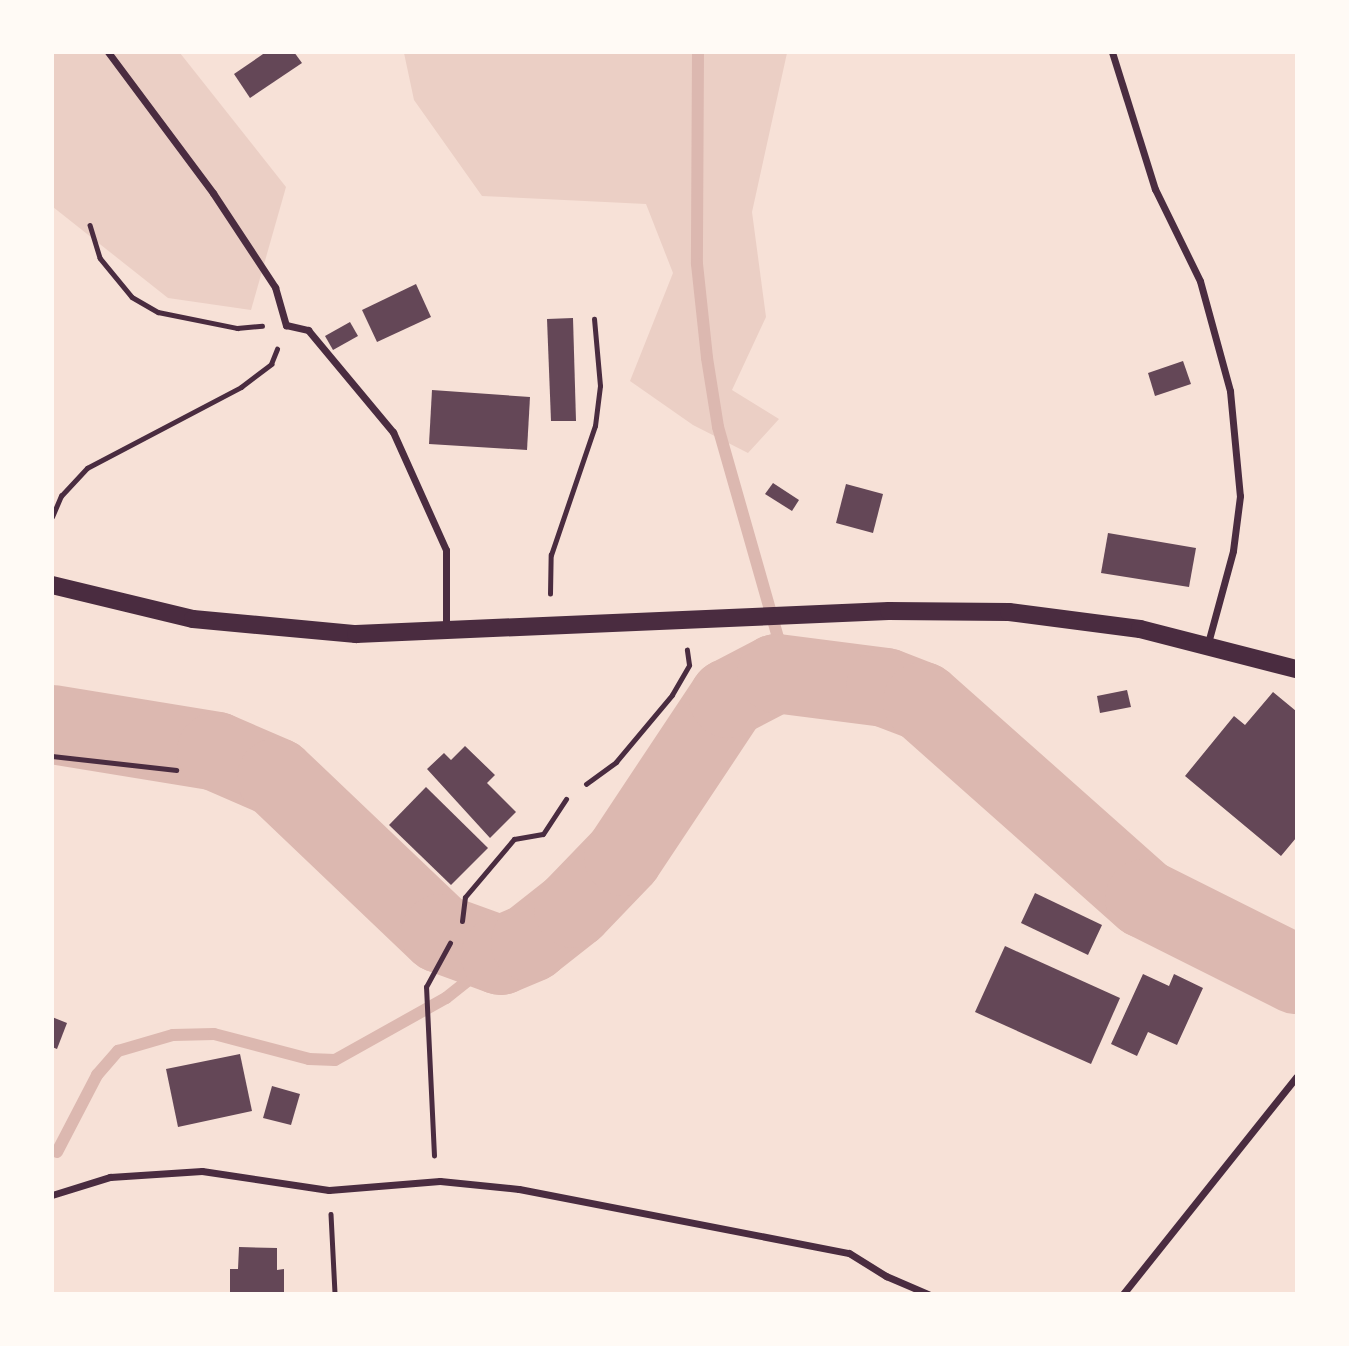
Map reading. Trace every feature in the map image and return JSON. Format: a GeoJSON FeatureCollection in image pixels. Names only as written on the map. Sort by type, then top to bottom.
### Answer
{"type":"FeatureCollection","features":[{"type":"Feature","properties":{"kind":"main road"},"geometry":{"type":"LineString","coordinates":[[52,584],[193,619],[356,634],[549,628],[889,611],[1009,612],[1076,618],[1208,643],[1297,669]]}},
{"type":"Feature","properties":{"kind":"street"},"geometry":{"type":"LineString","coordinates":[[108,52],[213,193],[275,288],[286,325],[308,330],[393,432],[446,550],[446,632]]}},
{"type":"Feature","properties":{"kind":"street"},"geometry":{"type":"LineString","coordinates":[[1112,52],[1155,190],[1200,281],[1230,391],[1240,496],[1233,551],[1208,643]]}},
{"type":"Feature","properties":{"kind":"street"},"geometry":{"type":"LineString","coordinates":[[1123,1293],[1297,1077]]}},
{"type":"Feature","properties":{"kind":"street"},"geometry":{"type":"LineString","coordinates":[[52,1195],[110,1177],[202,1171],[329,1190],[434,1181],[519,1189],[849,1253],[886,1276],[928,1293]]}},
{"type":"Feature","properties":{"kind":"lane"},"geometry":{"type":"LineString","coordinates":[[462,921],[465,897],[514,839],[542,835],[566,799]]}},
{"type":"Feature","properties":{"kind":"path"},"geometry":{"type":"LineString","coordinates":[[52,517],[61,496],[86,468],[241,387],[271,364],[286,325],[237,328],[158,312],[117,281],[100,258],[90,225]]}},
{"type":"Feature","properties":{"kind":"path"},"geometry":{"type":"LineString","coordinates":[[549,628],[551,555],[595,426],[600,386],[594,319]]}},
{"type":"Feature","properties":{"kind":"path"},"geometry":{"type":"LineString","coordinates":[[566,799],[616,762],[672,695],[689,665],[685,622]]}},
{"type":"Feature","properties":{"kind":"path"},"geometry":{"type":"LineString","coordinates":[[52,756],[176,770]]}},
{"type":"Feature","properties":{"kind":"path"},"geometry":{"type":"LineString","coordinates":[[434,1181],[426,988],[441,961]]}},
{"type":"Feature","properties":{"kind":"path"},"geometry":{"type":"LineString","coordinates":[[329,1190],[335,1293]]}},
{"type":"Feature","properties":{"kind":"shaded area"},"geometry":{"type":"Polygon","coordinates":[[[53,53],[180,53],[286,187],[251,310],[168,298],[53,207],[53,53]]]}},
{"type":"Feature","properties":{"kind":"shaded area"},"geometry":{"type":"Polygon","coordinates":[[[404,53],[787,53],[752,212],[766,317],[732,390],[779,419],[748,453],[693,425],[630,381],[673,273],[646,204],[482,196],[414,100],[404,53]]]}},
{"type":"Feature","properties":{"kind":"building"},"geometry":{"type":"Polygon","coordinates":[[[266,52],[294,52],[302,63],[250,98],[234,74],[266,52]]]}},
{"type":"Feature","properties":{"kind":"building"},"geometry":{"type":"Polygon","coordinates":[[[416,284],[431,317],[377,342],[362,310],[416,284]]]}},
{"type":"Feature","properties":{"kind":"building"},"geometry":{"type":"Polygon","coordinates":[[[573,318],[576,421],[551,421],[547,319],[573,318]]]}},
{"type":"Feature","properties":{"kind":"building"},"geometry":{"type":"Polygon","coordinates":[[[350,322],[358,336],[333,350],[325,336],[350,322]]]}},
{"type":"Feature","properties":{"kind":"building"},"geometry":{"type":"Polygon","coordinates":[[[1183,361],[1191,384],[1155,396],[1148,373],[1183,361]]]}},
{"type":"Feature","properties":{"kind":"building"},"geometry":{"type":"Polygon","coordinates":[[[432,390],[530,397],[527,450],[429,444],[432,390]]]}},
{"type":"Feature","properties":{"kind":"building"},"geometry":{"type":"Polygon","coordinates":[[[773,483],[799,500],[792,511],[765,494],[773,483]]]}},
{"type":"Feature","properties":{"kind":"building"},"geometry":{"type":"Polygon","coordinates":[[[846,484],[883,494],[873,533],[836,523],[846,484]]]}},
{"type":"Feature","properties":{"kind":"building"},"geometry":{"type":"Polygon","coordinates":[[[1108,533],[1196,548],[1189,587],[1101,573],[1108,533]]]}},
{"type":"Feature","properties":{"kind":"building"},"geometry":{"type":"Polygon","coordinates":[[[1127,690],[1131,707],[1100,713],[1097,696],[1127,690]]]}},
{"type":"Feature","properties":{"kind":"building"},"geometry":{"type":"Polygon","coordinates":[[[1273,692],[1296,711],[1296,838],[1281,856],[1185,776],[1234,716],[1245,725],[1273,692]]]}},
{"type":"Feature","properties":{"kind":"building"},"geometry":{"type":"Polygon","coordinates":[[[465,746],[495,775],[487,783],[516,812],[490,838],[427,769],[444,753],[451,760],[465,746]]]}},
{"type":"Feature","properties":{"kind":"building"},"geometry":{"type":"Polygon","coordinates":[[[426,787],[488,848],[451,885],[389,825],[426,787]]]}},
{"type":"Feature","properties":{"kind":"building"},"geometry":{"type":"Polygon","coordinates":[[[1035,893],[1102,925],[1088,955],[1021,923],[1035,893]]]}},
{"type":"Feature","properties":{"kind":"building"},"geometry":{"type":"Polygon","coordinates":[[[1005,946],[1120,998],[1091,1064],[975,1012],[1005,946]]]}},
{"type":"Feature","properties":{"kind":"building"},"geometry":{"type":"Polygon","coordinates":[[[1143,974],[1169,986],[1174,974],[1203,988],[1177,1045],[1148,1032],[1137,1056],[1111,1044],[1143,974]]]}},
{"type":"Feature","properties":{"kind":"building"},"geometry":{"type":"Polygon","coordinates":[[[52,1017],[67,1023],[57,1049],[52,1047],[52,1017]]]}},
{"type":"Feature","properties":{"kind":"building"},"geometry":{"type":"Polygon","coordinates":[[[240,1054],[252,1111],[178,1127],[166,1069],[240,1054]]]}},
{"type":"Feature","properties":{"kind":"building"},"geometry":{"type":"Polygon","coordinates":[[[272,1086],[300,1094],[291,1125],[263,1118],[272,1086]]]}},
{"type":"Feature","properties":{"kind":"building"},"geometry":{"type":"Polygon","coordinates":[[[239,1247],[277,1248],[277,1270],[284,1269],[284,1294],[230,1294],[230,1269],[238,1269],[239,1247]]]}},
{"type":"Feature","properties":{"kind":"waterway"},"geometry":{"type":"LineString","coordinates":[[698,52],[697,264],[707,358],[718,427],[788,673]]}},
{"type":"Feature","properties":{"kind":"waterway"},"geometry":{"type":"LineString","coordinates":[[52,724],[216,751],[276,777],[440,933],[500,955],[530,942],[573,908],[623,856],[728,698],[776,673],[885,687],[922,701],[1144,898],[1296,974]]}},
{"type":"Feature","properties":{"kind":"waterway"},"geometry":{"type":"LineString","coordinates":[[57,1152],[97,1075],[118,1051],[173,1035],[214,1034],[309,1059],[335,1060],[446,998],[500,955]]}}]}
